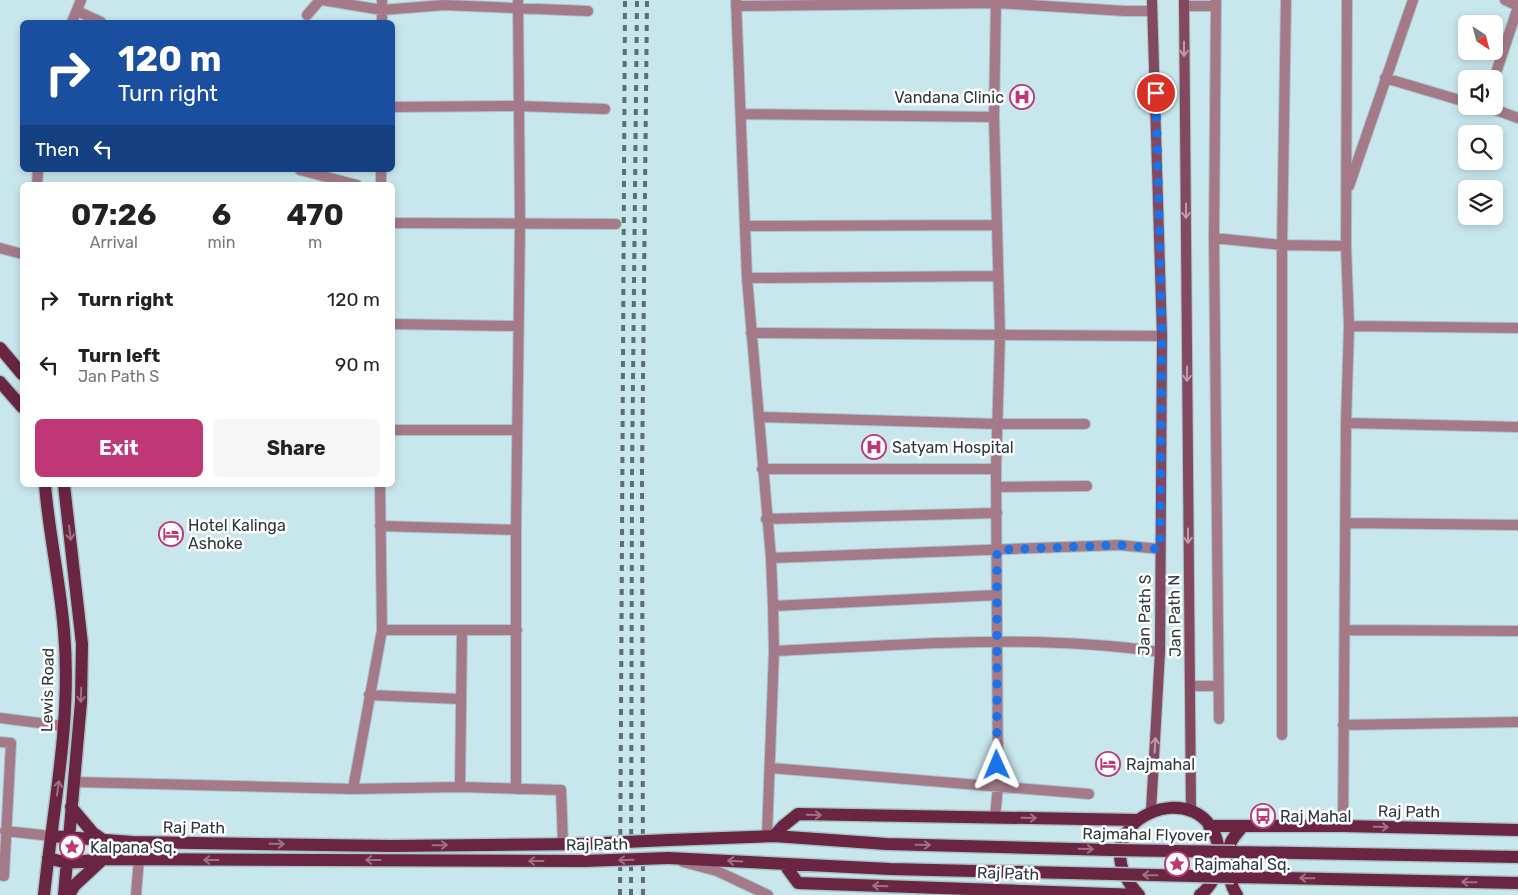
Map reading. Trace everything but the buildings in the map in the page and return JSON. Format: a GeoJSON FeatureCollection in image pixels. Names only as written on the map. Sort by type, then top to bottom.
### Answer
{"type":"FeatureCollection","features":[{"type":"Feature","properties":{"kind":"main road","name":"Jan Path S"},"geometry":{"type":"LineString","coordinates":[[1151,811],[1160,652],[1162,336],[1152,0]]}},
{"type":"Feature","properties":{"kind":"main road","name":"Jan Path N"},"geometry":{"type":"LineString","coordinates":[[1184,3],[1191,812]]}},
{"type":"Feature","properties":{"kind":"main road"},"geometry":{"type":"LineString","coordinates":[[0,348],[20,372]]}},
{"type":"Feature","properties":{"kind":"main road"},"geometry":{"type":"LineString","coordinates":[[0,382],[20,405]]}},
{"type":"Feature","properties":{"kind":"main road","name":"Lewis Road"},"geometry":{"type":"LineString","coordinates":[[44,895],[61,765],[64,632],[45,487]]}},
{"type":"Feature","properties":{"kind":"main road","name":"Lewis Road"},"geometry":{"type":"LineString","coordinates":[[64,487],[82,644],[75,782],[71,807],[64,895]]}},
{"type":"Feature","properties":{"kind":"main road"},"geometry":{"type":"LineString","coordinates":[[71,807],[93,833],[106,842]]}},
{"type":"Feature","properties":{"kind":"main road","name":"Raj Path"},"geometry":{"type":"LineString","coordinates":[[1139,895],[1129,884],[1123,872],[1120,858],[1122,844],[1128,830],[1137,820],[1151,811],[1164,808],[1178,808],[1191,812],[1210,826],[1343,826],[1518,830]]}},
{"type":"Feature","properties":{"kind":"main road"},"geometry":{"type":"LineString","coordinates":[[771,836],[798,814],[1137,820]]}},
{"type":"Feature","properties":{"kind":"main road"},"geometry":{"type":"LineString","coordinates":[[1200,895],[1214,879],[1219,866],[1220,852],[1210,826]]}},
{"type":"Feature","properties":{"kind":"main road"},"geometry":{"type":"LineString","coordinates":[[1236,895],[1230,883],[1229,849],[1231,841],[1244,826]]}},
{"type":"Feature","properties":{"kind":"main road","name":"Raj Path"},"geometry":{"type":"LineString","coordinates":[[51,836],[106,842],[391,846],[581,844],[771,836]]}},
{"type":"Feature","properties":{"kind":"main road","name":"Rajmahal Flyover"},"geometry":{"type":"LineString","coordinates":[[771,836],[887,844],[1518,858]]}},
{"type":"Feature","properties":{"kind":"main road","name":"Raj Path"},"geometry":{"type":"LineString","coordinates":[[48,858],[67,863],[103,859],[584,861],[668,858],[784,864],[798,883],[1139,895]]}},
{"type":"Feature","properties":{"kind":"main road"},"geometry":{"type":"LineString","coordinates":[[69,895],[75,885],[103,859]]}},
{"type":"Feature","properties":{"kind":"main road"},"geometry":{"type":"LineString","coordinates":[[784,864],[1112,874],[1518,883]]}},
{"type":"Feature","properties":{"kind":"street"},"geometry":{"type":"LineString","coordinates":[[73,20],[81,0]]}},
{"type":"Feature","properties":{"kind":"street"},"geometry":{"type":"LineString","coordinates":[[307,15],[321,0],[382,5],[518,5],[588,12]]}},
{"type":"Feature","properties":{"kind":"street"},"geometry":{"type":"LineString","coordinates":[[1282,736],[1282,245],[1286,0]]}},
{"type":"Feature","properties":{"kind":"street"},"geometry":{"type":"LineString","coordinates":[[1343,826],[1343,725],[1346,630],[1346,423],[1349,326],[1346,246],[1347,0]]}},
{"type":"Feature","properties":{"kind":"street"},"geometry":{"type":"LineString","coordinates":[[1346,196],[1413,0]]}},
{"type":"Feature","properties":{"kind":"street"},"geometry":{"type":"LineString","coordinates":[[1497,70],[1518,7],[1505,0]]}},
{"type":"Feature","properties":{"kind":"street"},"geometry":{"type":"LineString","coordinates":[[771,836],[774,651],[771,558],[766,519],[747,278],[736,3],[996,1],[1125,11],[1152,11]]}},
{"type":"Feature","properties":{"kind":"street"},"geometry":{"type":"LineString","coordinates":[[994,818],[998,785],[996,468],[1000,335],[994,117],[996,1]]}},
{"type":"Feature","properties":{"kind":"street"},"geometry":{"type":"LineString","coordinates":[[1184,3],[1216,3],[1214,238],[1219,719]]}},
{"type":"Feature","properties":{"kind":"street"},"geometry":{"type":"LineString","coordinates":[[382,5],[382,20]]}},
{"type":"Feature","properties":{"kind":"street"},"geometry":{"type":"LineString","coordinates":[[516,789],[516,530],[520,224],[518,5]]}},
{"type":"Feature","properties":{"kind":"street"},"geometry":{"type":"LineString","coordinates":[[77,10],[97,20]]}},
{"type":"Feature","properties":{"kind":"street"},"geometry":{"type":"LineString","coordinates":[[1385,78],[1458,100]]}},
{"type":"Feature","properties":{"kind":"street"},"geometry":{"type":"LineString","coordinates":[[395,107],[518,106],[606,109]]}},
{"type":"Feature","properties":{"kind":"street"},"geometry":{"type":"LineString","coordinates":[[1503,113],[1518,118]]}},
{"type":"Feature","properties":{"kind":"street"},"geometry":{"type":"LineString","coordinates":[[741,114],[994,117]]}},
{"type":"Feature","properties":{"kind":"street"},"geometry":{"type":"LineString","coordinates":[[308,172],[346,182]]}},
{"type":"Feature","properties":{"kind":"street"},"geometry":{"type":"LineString","coordinates":[[395,223],[616,224]]}},
{"type":"Feature","properties":{"kind":"street"},"geometry":{"type":"LineString","coordinates":[[745,226],[997,225]]}},
{"type":"Feature","properties":{"kind":"street"},"geometry":{"type":"LineString","coordinates":[[1214,238],[1282,245],[1346,246]]}},
{"type":"Feature","properties":{"kind":"street"},"geometry":{"type":"LineString","coordinates":[[0,248],[20,253]]}},
{"type":"Feature","properties":{"kind":"street"},"geometry":{"type":"LineString","coordinates":[[747,278],[997,276]]}},
{"type":"Feature","properties":{"kind":"street"},"geometry":{"type":"LineString","coordinates":[[395,324],[518,326]]}},
{"type":"Feature","properties":{"kind":"street"},"geometry":{"type":"LineString","coordinates":[[1349,326],[1518,328]]}},
{"type":"Feature","properties":{"kind":"street"},"geometry":{"type":"LineString","coordinates":[[751,333],[1162,336]]}},
{"type":"Feature","properties":{"kind":"street"},"geometry":{"type":"LineString","coordinates":[[759,417],[998,424],[1085,424]]}},
{"type":"Feature","properties":{"kind":"street"},"geometry":{"type":"LineString","coordinates":[[1346,423],[1518,427]]}},
{"type":"Feature","properties":{"kind":"street"},"geometry":{"type":"LineString","coordinates":[[395,430],[517,430]]}},
{"type":"Feature","properties":{"kind":"street"},"geometry":{"type":"LineString","coordinates":[[762,469],[996,468]]}},
{"type":"Feature","properties":{"kind":"street"},"geometry":{"type":"LineString","coordinates":[[996,488],[1087,486]]}},
{"type":"Feature","properties":{"kind":"street"},"geometry":{"type":"LineString","coordinates":[[353,789],[382,630],[380,487]]}},
{"type":"Feature","properties":{"kind":"street"},"geometry":{"type":"LineString","coordinates":[[766,519],[997,513]]}},
{"type":"Feature","properties":{"kind":"street"},"geometry":{"type":"LineString","coordinates":[[1346,523],[1518,525]]}},
{"type":"Feature","properties":{"kind":"street"},"geometry":{"type":"LineString","coordinates":[[380,526],[516,530]]}},
{"type":"Feature","properties":{"kind":"street"},"geometry":{"type":"LineString","coordinates":[[771,558],[1119,545],[1160,549]]}},
{"type":"Feature","properties":{"kind":"street"},"geometry":{"type":"LineString","coordinates":[[773,606],[997,595]]}},
{"type":"Feature","properties":{"kind":"street"},"geometry":{"type":"LineString","coordinates":[[382,630],[517,630]]}},
{"type":"Feature","properties":{"kind":"street"},"geometry":{"type":"LineString","coordinates":[[1346,630],[1518,631]]}},
{"type":"Feature","properties":{"kind":"street"},"geometry":{"type":"LineString","coordinates":[[460,787],[462,631]]}},
{"type":"Feature","properties":{"kind":"street"},"geometry":{"type":"LineString","coordinates":[[774,651],[997,640],[1120,646],[1160,652]]}},
{"type":"Feature","properties":{"kind":"street"},"geometry":{"type":"LineString","coordinates":[[1190,686],[1218,686]]}},
{"type":"Feature","properties":{"kind":"street"},"geometry":{"type":"LineString","coordinates":[[369,695],[460,699]]}},
{"type":"Feature","properties":{"kind":"street"},"geometry":{"type":"LineString","coordinates":[[0,718],[63,726]]}},
{"type":"Feature","properties":{"kind":"street"},"geometry":{"type":"LineString","coordinates":[[1343,725],[1518,722]]}},
{"type":"Feature","properties":{"kind":"street"},"geometry":{"type":"LineString","coordinates":[[0,742],[11,742],[4,876],[0,875]]}},
{"type":"Feature","properties":{"kind":"street"},"geometry":{"type":"LineString","coordinates":[[771,768],[998,785],[1089,794]]}},
{"type":"Feature","properties":{"kind":"street"},"geometry":{"type":"LineString","coordinates":[[75,782],[353,789],[460,787],[562,790],[563,844]]}},
{"type":"Feature","properties":{"kind":"street"},"geometry":{"type":"LineString","coordinates":[[5,830],[51,836]]}},
{"type":"Feature","properties":{"kind":"street"},"geometry":{"type":"LineString","coordinates":[[668,858],[717,871],[768,895]]}},
{"type":"Feature","properties":{"kind":"street"},"geometry":{"type":"LineString","coordinates":[[136,895],[139,859]]}},
{"type":"Feature","properties":{"kind":"railway"},"geometry":{"type":"LineString","coordinates":[[620,895],[625,0]]}},
{"type":"Feature","properties":{"kind":"railway"},"geometry":{"type":"LineString","coordinates":[[631,895],[632,474],[637,0]]}},
{"type":"Feature","properties":{"kind":"railway"},"geometry":{"type":"LineString","coordinates":[[643,895],[642,474],[647,0]]}},
{"type":"Feature","properties":{"kind":"place","name":"Vandana Clinic"},"geometry":{"type":"Point","coordinates":[1022,97]}},
{"type":"Feature","properties":{"kind":"place","name":"Satyam Hospital"},"geometry":{"type":"Point","coordinates":[874,447]}},
{"type":"Feature","properties":{"kind":"place","name":"Hotel Kalinga Ashoke"},"geometry":{"type":"Point","coordinates":[171,534]}},
{"type":"Feature","properties":{"kind":"place","name":"Rajmahal"},"geometry":{"type":"Point","coordinates":[1108,764]}},
{"type":"Feature","properties":{"kind":"place","name":"Raj Mahal"},"geometry":{"type":"Point","coordinates":[1263,816]}},
{"type":"Feature","properties":{"kind":"place","name":"Kalpana Sq."},"geometry":{"type":"Point","coordinates":[72,847]}},
{"type":"Feature","properties":{"kind":"place","name":"Rajmahal Sq."},"geometry":{"type":"Point","coordinates":[1177,864]}},
{"type":"Feature","properties":{"kind":"route"},"geometry":{"type":"LineString","coordinates":[[997,765],[997,550],[1119,545],[1160,549],[1162,336],[1156,93]]}}]}
